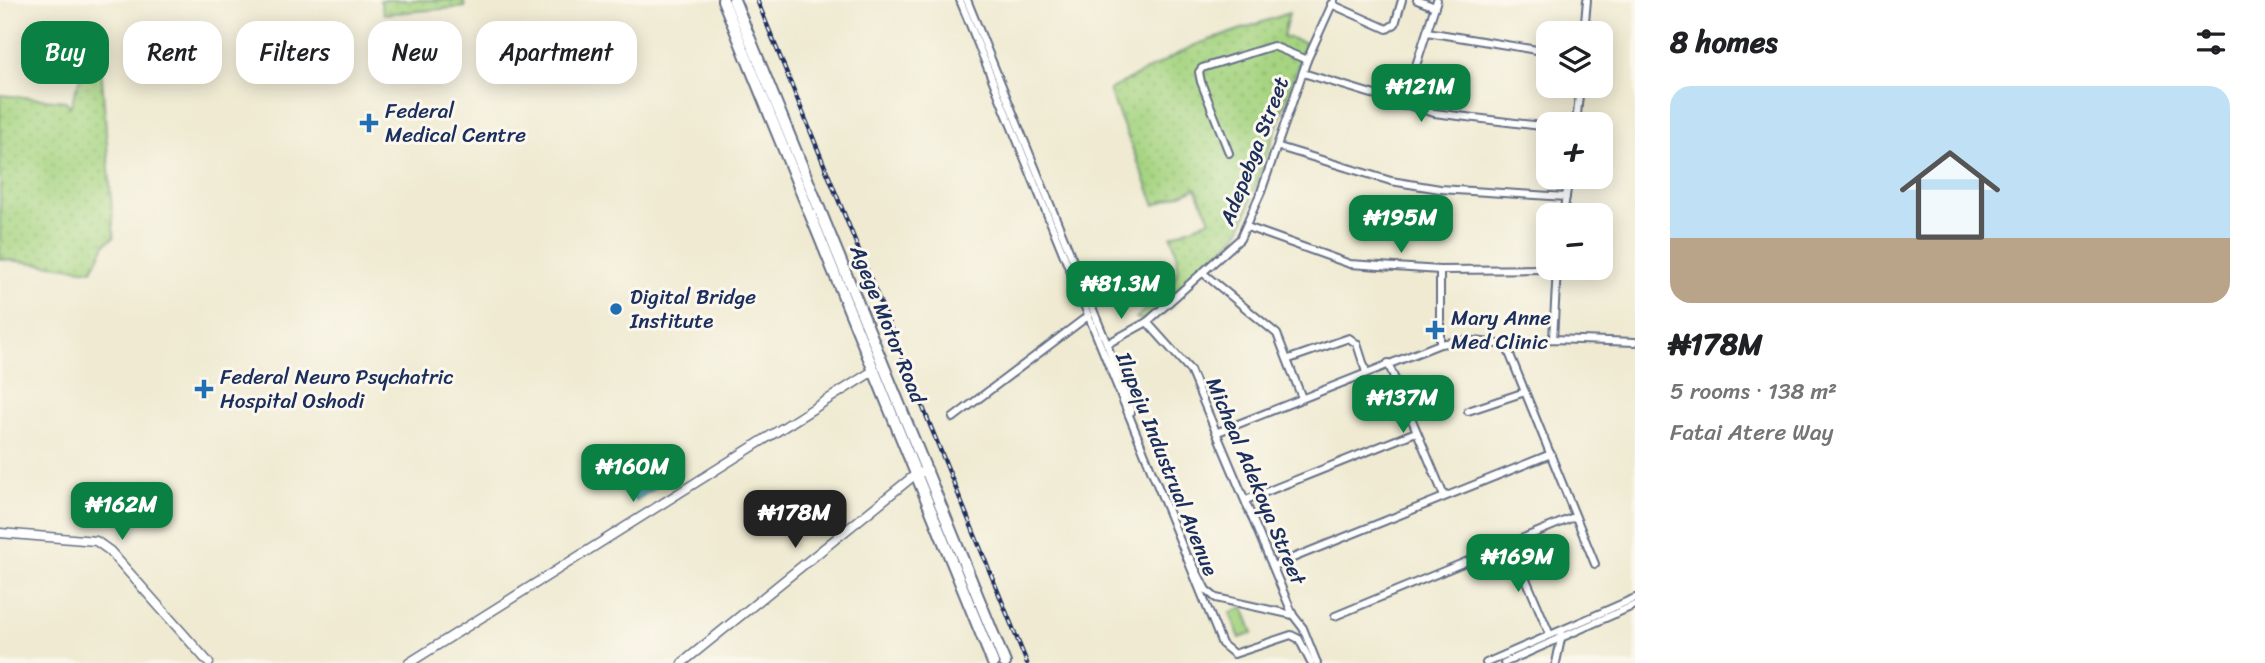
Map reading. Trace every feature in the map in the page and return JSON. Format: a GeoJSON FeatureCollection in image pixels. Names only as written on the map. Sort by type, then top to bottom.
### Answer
{"type":"FeatureCollection","features":[{"type":"Feature","properties":{"kind":"highway","name":"Agege Motor Road"},"geometry":{"type":"LineString","coordinates":[[723,0],[993,663]]}},
{"type":"Feature","properties":{"kind":"highway","name":"Agege Motor Road"},"geometry":{"type":"LineString","coordinates":[[734,0],[1005,663]]}},
{"type":"Feature","properties":{"kind":"street","name":"Ilupeju Industrual Avenue"},"geometry":{"type":"LineString","coordinates":[[960,0],[1222,644],[1234,654],[1282,636],[1299,639],[1311,663]]}},
{"type":"Feature","properties":{"kind":"street","name":"Ilupeju Industrual Avenue"},"geometry":{"type":"LineString","coordinates":[[967,0],[1107,344],[1156,476],[1206,590],[1216,598],[1293,615]]}},
{"type":"Feature","properties":{"kind":"street"},"geometry":{"type":"LineString","coordinates":[[1332,2],[1387,29],[1395,24],[1402,0]]}},
{"type":"Feature","properties":{"kind":"street"},"geometry":{"type":"LineString","coordinates":[[1403,106],[1436,4],[1417,0]]}},
{"type":"Feature","properties":{"kind":"street"},"geometry":{"type":"LineString","coordinates":[[1585,21],[1587,0]]}},
{"type":"Feature","properties":{"kind":"street","name":"Adepebga Street"},"geometry":{"type":"LineString","coordinates":[[1107,344],[1147,322],[1235,244],[1247,227],[1279,147],[1307,60],[1332,2]]}},
{"type":"Feature","properties":{"kind":"street"},"geometry":{"type":"LineString","coordinates":[[1427,32],[1536,50]]}},
{"type":"Feature","properties":{"kind":"street"},"geometry":{"type":"LineString","coordinates":[[1228,153],[1201,82],[1199,72],[1202,68],[1273,46],[1307,60]]}},
{"type":"Feature","properties":{"kind":"street"},"geometry":{"type":"LineString","coordinates":[[1303,73],[1403,106],[1466,118],[1536,126]]}},
{"type":"Feature","properties":{"kind":"street"},"geometry":{"type":"LineString","coordinates":[[1279,147],[1391,181],[1440,189],[1566,197]]}},
{"type":"Feature","properties":{"kind":"street"},"geometry":{"type":"LineString","coordinates":[[1565,203],[1567,189]]}},
{"type":"Feature","properties":{"kind":"street"},"geometry":{"type":"LineString","coordinates":[[1247,227],[1350,264],[1440,270],[1536,268]]}},
{"type":"Feature","properties":{"kind":"street"},"geometry":{"type":"LineString","coordinates":[[1440,270],[1440,344]]}},
{"type":"Feature","properties":{"kind":"street"},"geometry":{"type":"LineString","coordinates":[[1203,274],[1270,326],[1289,359],[1302,398]]}},
{"type":"Feature","properties":{"kind":"street"},"geometry":{"type":"LineString","coordinates":[[1553,338],[1556,280]]}},
{"type":"Feature","properties":{"kind":"street"},"geometry":{"type":"LineString","coordinates":[[953,418],[1088,316]]}},
{"type":"Feature","properties":{"kind":"street","name":"Micheal Adekoya Street"},"geometry":{"type":"LineString","coordinates":[[1147,322],[1190,370],[1293,615],[1303,628],[1317,663]]}},
{"type":"Feature","properties":{"kind":"street"},"geometry":{"type":"LineString","coordinates":[[1289,359],[1349,338],[1357,344],[1366,372]]}},
{"type":"Feature","properties":{"kind":"street"},"geometry":{"type":"LineString","coordinates":[[1218,432],[1440,344],[1467,340],[1506,345],[1553,338],[1635,342]]}},
{"type":"Feature","properties":{"kind":"street"},"geometry":{"type":"LineString","coordinates":[[1506,345],[1595,564]]}},
{"type":"Feature","properties":{"kind":"street"},"geometry":{"type":"LineString","coordinates":[[1388,363],[1444,496]]}},
{"type":"Feature","properties":{"kind":"street"},"geometry":{"type":"LineString","coordinates":[[409,663],[873,371]]}},
{"type":"Feature","properties":{"kind":"street"},"geometry":{"type":"LineString","coordinates":[[1468,411],[1525,392]]}},
{"type":"Feature","properties":{"kind":"street"},"geometry":{"type":"LineString","coordinates":[[1246,499],[1416,432]]}},
{"type":"Feature","properties":{"kind":"street"},"geometry":{"type":"LineString","coordinates":[[1273,566],[1550,454]]}},
{"type":"Feature","properties":{"kind":"street"},"geometry":{"type":"LineString","coordinates":[[682,663],[916,474],[928,470]]}},
{"type":"Feature","properties":{"kind":"street"},"geometry":{"type":"LineString","coordinates":[[1335,616],[1574,517]]}},
{"type":"Feature","properties":{"kind":"street"},"geometry":{"type":"LineString","coordinates":[[0,533],[96,541],[110,551],[209,663]]}},
{"type":"Feature","properties":{"kind":"street"},"geometry":{"type":"LineString","coordinates":[[1511,544],[1550,635]]}},
{"type":"Feature","properties":{"kind":"street"},"geometry":{"type":"LineString","coordinates":[[1504,663],[1635,598]]}},
{"type":"Feature","properties":{"kind":"street"},"geometry":{"type":"LineString","coordinates":[[1486,663],[1550,635],[1635,604]]}},
{"type":"Feature","properties":{"kind":"street"},"geometry":{"type":"LineString","coordinates":[[1556,663],[1563,632]]}},
{"type":"Feature","properties":{"kind":"green space"},"geometry":{"type":"Polygon","coordinates":[[[380,0],[463,0],[465,7],[384,14],[380,0]]]}},
{"type":"Feature","properties":{"kind":"green space"},"geometry":{"type":"Polygon","coordinates":[[[1289,13],[1283,36],[1306,43],[1242,226],[1235,237],[1144,321],[1136,318],[1165,292],[1176,274],[1178,264],[1171,236],[1210,220],[1196,188],[1155,205],[1109,90],[1195,45],[1289,13]]]}},
{"type":"Feature","properties":{"kind":"green space"},"geometry":{"type":"Polygon","coordinates":[[[78,84],[102,84],[114,237],[106,243],[92,270],[0,259],[0,95],[66,101],[70,107],[78,84]]]}},
{"type":"Feature","properties":{"kind":"green space"},"geometry":{"type":"Polygon","coordinates":[[[1243,607],[1253,633],[1240,638],[1230,613],[1243,607]]]}},
{"type":"Feature","properties":{"kind":"water"},"geometry":{"type":"Polygon","coordinates":[[[649,478],[655,488],[635,501],[628,491],[649,478]]]}},
{"type":"Feature","properties":{"kind":"railway"},"geometry":{"type":"LineString","coordinates":[[757,0],[1027,663]]}},
{"type":"Feature","properties":{"kind":"place","name":"Federal Medical Centre"},"geometry":{"type":"Point","coordinates":[369,123]}},
{"type":"Feature","properties":{"kind":"place","name":"Digital Bridge Institute"},"geometry":{"type":"Point","coordinates":[616,309]}},
{"type":"Feature","properties":{"kind":"place","name":"Mary Anne Med Clinic"},"geometry":{"type":"Point","coordinates":[1435,330]}},
{"type":"Feature","properties":{"kind":"place","name":"Federal Neuro Psychatric Hospital Oshodi"},"geometry":{"type":"Point","coordinates":[204,389]}}]}
